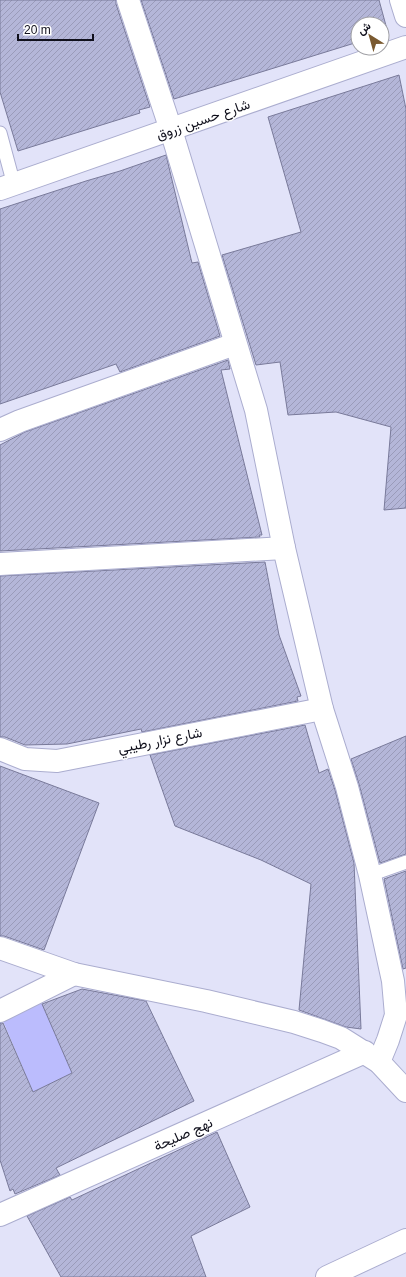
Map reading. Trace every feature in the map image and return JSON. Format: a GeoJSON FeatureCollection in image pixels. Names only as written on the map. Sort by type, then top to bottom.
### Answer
{"type":"FeatureCollection","features":[{"type":"Feature","properties":{"kind":"street"},"geometry":{"type":"LineString","coordinates":[[128,0],[171,130],[256,410],[284,548],[322,709],[347,787],[370,875],[393,981],[396,1014],[388,1040],[372,1057]]}},
{"type":"Feature","properties":{"kind":"street"},"geometry":{"type":"LineString","coordinates":[[401,0],[406,16]]}},
{"type":"Feature","properties":{"kind":"street","name":"شارع حسين زروق"},"geometry":{"type":"LineString","coordinates":[[7,187],[406,47]]}},
{"type":"Feature","properties":{"kind":"street"},"geometry":{"type":"LineString","coordinates":[[0,430],[20,421],[235,344]]}},
{"type":"Feature","properties":{"kind":"street"},"geometry":{"type":"LineString","coordinates":[[0,564],[284,548]]}},
{"type":"Feature","properties":{"kind":"street","name":"شارع نزار رطيبي"},"geometry":{"type":"LineString","coordinates":[[0,748],[25,759],[56,761],[322,709]]}},
{"type":"Feature","properties":{"kind":"street"},"geometry":{"type":"LineString","coordinates":[[0,948],[74,974],[155,990],[294,1022],[341,1038],[372,1057],[406,1091]]}},
{"type":"Feature","properties":{"kind":"street"},"geometry":{"type":"LineString","coordinates":[[0,1011],[74,974]]}},
{"type":"Feature","properties":{"kind":"street","name":"نهج صليحة"},"geometry":{"type":"LineString","coordinates":[[0,1215],[372,1057]]}},
{"type":"Feature","properties":{"kind":"street"},"geometry":{"type":"LineString","coordinates":[[327,1277],[406,1240]]}},
{"type":"Feature","properties":{"kind":"lane"},"geometry":{"type":"LineString","coordinates":[[0,133],[7,187]]}},
{"type":"Feature","properties":{"kind":"lane"},"geometry":{"type":"LineString","coordinates":[[370,875],[406,862]]}},
{"type":"Feature","properties":{"kind":"shaded area"},"geometry":{"type":"Polygon","coordinates":[[[42,1003],[72,1073],[33,1092],[3,1021],[42,1003]]]}},
{"type":"Feature","properties":{"kind":"building"},"geometry":{"type":"Polygon","coordinates":[[[0,0],[116,0],[116,4],[150,107],[139,110],[140,113],[18,151],[0,92],[0,0]]]}},
{"type":"Feature","properties":{"kind":"building"},"geometry":{"type":"Polygon","coordinates":[[[141,0],[379,0],[383,16],[350,16],[350,44],[174,99],[141,0]]]}},
{"type":"Feature","properties":{"kind":"building"},"geometry":{"type":"Polygon","coordinates":[[[399,75],[406,109],[406,508],[384,510],[391,427],[336,412],[288,415],[280,362],[256,365],[222,255],[301,232],[268,117],[399,75]]]}},
{"type":"Feature","properties":{"kind":"building"},"geometry":{"type":"Polygon","coordinates":[[[166,155],[192,263],[198,262],[220,336],[120,372],[116,364],[0,404],[0,209],[166,155]]]}},
{"type":"Feature","properties":{"kind":"building"},"geometry":{"type":"Polygon","coordinates":[[[228,360],[230,369],[221,370],[262,535],[259,535],[260,537],[0,551],[0,445],[25,432],[228,360]]]}},
{"type":"Feature","properties":{"kind":"building"},"geometry":{"type":"Polygon","coordinates":[[[265,562],[279,635],[301,696],[297,697],[298,701],[142,732],[141,729],[67,744],[25,745],[5,737],[0,737],[0,576],[265,562]]]}},
{"type":"Feature","properties":{"kind":"building"},"geometry":{"type":"Polygon","coordinates":[[[305,725],[319,773],[328,769],[354,863],[361,1029],[346,1027],[299,1010],[311,884],[261,860],[175,826],[150,755],[305,725]]]}},
{"type":"Feature","properties":{"kind":"building"},"geometry":{"type":"Polygon","coordinates":[[[406,736],[406,854],[380,863],[351,759],[406,736]]]}},
{"type":"Feature","properties":{"kind":"building"},"geometry":{"type":"Polygon","coordinates":[[[0,766],[99,803],[44,950],[4,936],[0,936],[0,766]]]}},
{"type":"Feature","properties":{"kind":"building"},"geometry":{"type":"Polygon","coordinates":[[[406,871],[406,968],[403,969],[384,879],[406,871]]]}},
{"type":"Feature","properties":{"kind":"building"},"geometry":{"type":"Polygon","coordinates":[[[82,989],[146,1001],[194,1101],[56,1168],[60,1175],[15,1194],[13,1189],[10,1191],[0,1160],[0,1023],[3,1023],[33,1092],[72,1073],[42,1004],[82,989]]]}},
{"type":"Feature","properties":{"kind":"building"},"geometry":{"type":"Polygon","coordinates":[[[217,1132],[250,1207],[191,1236],[206,1277],[61,1277],[27,1216],[70,1197],[72,1200],[217,1132]]]}}]}
